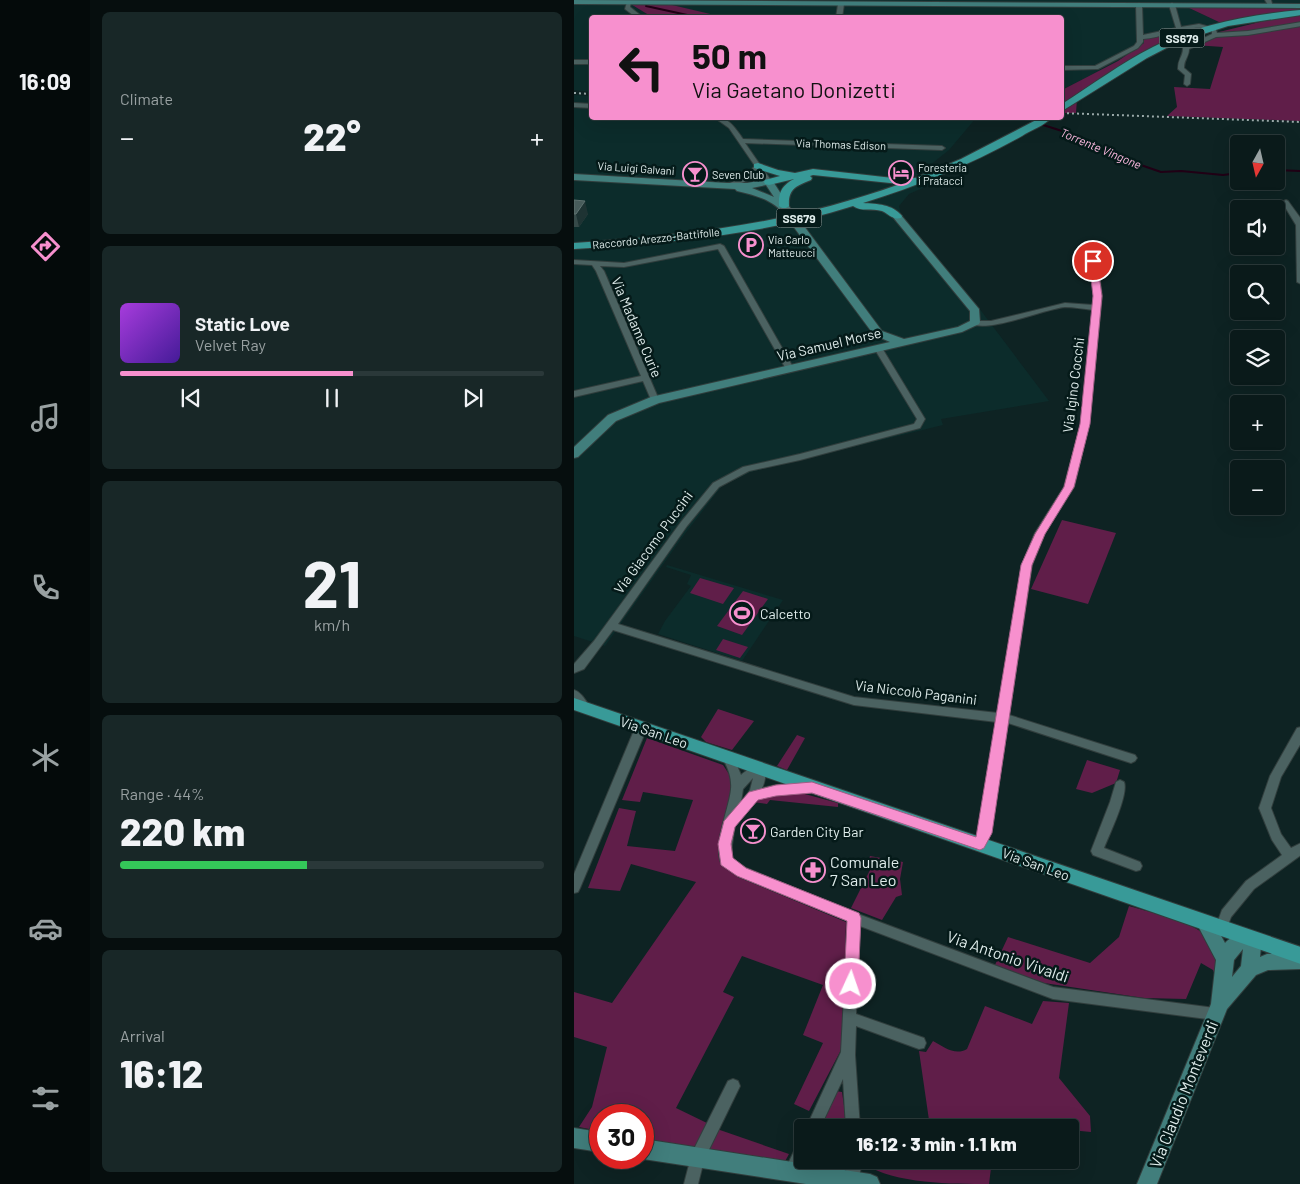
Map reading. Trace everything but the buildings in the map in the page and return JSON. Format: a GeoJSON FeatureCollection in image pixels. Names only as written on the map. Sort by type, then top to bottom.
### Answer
{"type":"FeatureCollection","features":[{"type":"Feature","properties":{"kind":"main road","name":"SS679"},"geometry":{"type":"LineString","coordinates":[[1064,107],[1126,66],[1186,36],[1242,21],[1300,12]]}},
{"type":"Feature","properties":{"kind":"main road","name":"Raccordo Arezzo-Battifolle"},"geometry":{"type":"LineString","coordinates":[[574,246],[700,236],[786,221],[835,209],[935,175],[1010,139],[1043,120]]}},
{"type":"Feature","properties":{"kind":"main road"},"geometry":{"type":"LineString","coordinates":[[758,166],[776,173],[796,175]]}},
{"type":"Feature","properties":{"kind":"main road"},"geometry":{"type":"LineString","coordinates":[[771,181],[821,172],[893,181],[911,180],[935,175]]}},
{"type":"Feature","properties":{"kind":"main road"},"geometry":{"type":"LineString","coordinates":[[771,181],[810,175],[846,179],[858,188],[853,199],[835,209]]}},
{"type":"Feature","properties":{"kind":"main road"},"geometry":{"type":"LineString","coordinates":[[835,209],[867,206],[897,207],[902,196],[935,175]]}},
{"type":"Feature","properties":{"kind":"main road"},"geometry":{"type":"LineString","coordinates":[[784,206],[782,196],[790,186],[807,178],[830,176]]}},
{"type":"Feature","properties":{"kind":"main road","name":"Via San Leo"},"geometry":{"type":"LineString","coordinates":[[580,706],[1300,956]]}},
{"type":"Feature","properties":{"kind":"street"},"geometry":{"type":"LineString","coordinates":[[574,2],[841,4],[892,2],[1139,5],[1265,3],[1300,6]]}},
{"type":"Feature","properties":{"kind":"street"},"geometry":{"type":"LineString","coordinates":[[631,3],[627,8],[638,15]]}},
{"type":"Feature","properties":{"kind":"street"},"geometry":{"type":"LineString","coordinates":[[839,15],[841,4]]}},
{"type":"Feature","properties":{"kind":"street"},"geometry":{"type":"LineString","coordinates":[[1064,68],[1096,68],[1136,47],[1140,42],[1139,5]]}},
{"type":"Feature","properties":{"kind":"street"},"geometry":{"type":"LineString","coordinates":[[1172,5],[1178,27],[1181,29]]}},
{"type":"Feature","properties":{"kind":"street"},"geometry":{"type":"LineString","coordinates":[[1188,84],[1188,74],[1181,69],[1181,60],[1186,54],[1186,48],[1214,33],[1248,34],[1300,24]]}},
{"type":"Feature","properties":{"kind":"street"},"geometry":{"type":"LineString","coordinates":[[1140,37],[1157,36],[1196,25],[1207,27]]}},
{"type":"Feature","properties":{"kind":"street"},"geometry":{"type":"LineString","coordinates":[[574,62],[589,62]]}},
{"type":"Feature","properties":{"kind":"street"},"geometry":{"type":"LineString","coordinates":[[574,105],[589,106]]}},
{"type":"Feature","properties":{"kind":"street"},"geometry":{"type":"LineString","coordinates":[[721,120],[731,127],[758,166],[771,181],[784,206],[882,342]]}},
{"type":"Feature","properties":{"kind":"street","name":"Via Thomas Edison"},"geometry":{"type":"LineString","coordinates":[[740,140],[942,148]]}},
{"type":"Feature","properties":{"kind":"street","name":"Via Luigi Galvani"},"geometry":{"type":"LineString","coordinates":[[727,186],[753,175],[758,166]]}},
{"type":"Feature","properties":{"kind":"street","name":"Via Luigi Galvani"},"geometry":{"type":"LineString","coordinates":[[574,176],[727,186],[747,186],[771,181]]}},
{"type":"Feature","properties":{"kind":"street","name":"Via Luigi Galvani"},"geometry":{"type":"LineString","coordinates":[[727,186],[753,191],[784,206]]}},
{"type":"Feature","properties":{"kind":"street"},"geometry":{"type":"LineString","coordinates":[[1286,202],[1300,224],[1300,282]]}},
{"type":"Feature","properties":{"kind":"street"},"geometry":{"type":"LineString","coordinates":[[897,207],[975,318],[991,323]]}},
{"type":"Feature","properties":{"kind":"street","name":"Via Igino Cocchi"},"geometry":{"type":"LineString","coordinates":[[980,844],[985,833],[1004,718],[1008,674],[1027,565],[1040,534],[1069,487],[1085,424],[1098,296],[1091,243]]}},
{"type":"Feature","properties":{"kind":"street"},"geometry":{"type":"LineString","coordinates":[[574,262],[598,267],[624,265],[720,246],[790,369]]}},
{"type":"Feature","properties":{"kind":"street","name":"Via Madame Curie"},"geometry":{"type":"LineString","coordinates":[[598,267],[655,400]]}},
{"type":"Feature","properties":{"kind":"street"},"geometry":{"type":"LineString","coordinates":[[962,329],[1065,305],[1097,308]]}},
{"type":"Feature","properties":{"kind":"street"},"geometry":{"type":"LineString","coordinates":[[975,318],[1003,320]]}},
{"type":"Feature","properties":{"kind":"street","name":"Via Samuel Morse"},"geometry":{"type":"LineString","coordinates":[[574,454],[612,418],[655,400],[858,352],[882,342],[903,342],[962,329],[975,318]]}},
{"type":"Feature","properties":{"kind":"street","name":"Via Giacomo Puccini"},"geometry":{"type":"LineString","coordinates":[[574,678],[577,668],[612,626],[708,493],[728,477],[746,469],[800,457],[917,426],[921,418],[882,342]]}},
{"type":"Feature","properties":{"kind":"street"},"geometry":{"type":"LineString","coordinates":[[574,394],[644,378]]}},
{"type":"Feature","properties":{"kind":"street","name":"Via Niccolò Paganini"},"geometry":{"type":"LineString","coordinates":[[612,626],[854,701],[1004,718],[1131,758]]}},
{"type":"Feature","properties":{"kind":"street"},"geometry":{"type":"LineString","coordinates":[[574,694],[580,706]]}},
{"type":"Feature","properties":{"kind":"street"},"geometry":{"type":"LineString","coordinates":[[574,888],[641,728]]}},
{"type":"Feature","properties":{"kind":"street"},"geometry":{"type":"LineString","coordinates":[[1289,856],[1276,836],[1265,808],[1276,776],[1300,731]]}},
{"type":"Feature","properties":{"kind":"street"},"geometry":{"type":"LineString","coordinates":[[728,824],[737,788],[735,772],[729,759]]}},
{"type":"Feature","properties":{"kind":"street"},"geometry":{"type":"LineString","coordinates":[[728,824],[754,795],[760,784],[760,769],[745,777],[737,788]]}},
{"type":"Feature","properties":{"kind":"street"},"geometry":{"type":"LineString","coordinates":[[1120,785],[1097,851],[1136,866]]}},
{"type":"Feature","properties":{"kind":"street"},"geometry":{"type":"LineString","coordinates":[[754,795],[776,790],[812,787]]}},
{"type":"Feature","properties":{"kind":"street","name":"Via Antonio Vivaldi"},"geometry":{"type":"LineString","coordinates":[[728,824],[724,844],[726,861],[742,872],[854,918],[1053,992],[1217,1009]]}},
{"type":"Feature","properties":{"kind":"street"},"geometry":{"type":"LineString","coordinates":[[1224,959],[1213,926],[1226,914],[1250,885],[1300,848]]}},
{"type":"Feature","properties":{"kind":"street"},"geometry":{"type":"LineString","coordinates":[[852,1119],[848,1055],[854,918]]}},
{"type":"Feature","properties":{"kind":"street"},"geometry":{"type":"LineString","coordinates":[[1217,1009],[1224,959],[1231,946],[1240,941],[1250,939],[1252,946],[1250,969]]}},
{"type":"Feature","properties":{"kind":"street"},"geometry":{"type":"LineString","coordinates":[[1217,1009],[1250,969],[1267,962],[1300,961]]}},
{"type":"Feature","properties":{"kind":"street","name":"Via Claudio Monteverdi"},"geometry":{"type":"LineString","coordinates":[[1147,1184],[1217,1009]]}},
{"type":"Feature","properties":{"kind":"street"},"geometry":{"type":"LineString","coordinates":[[850,1018],[919,1043]]}},
{"type":"Feature","properties":{"kind":"street"},"geometry":{"type":"LineString","coordinates":[[817,1119],[848,1055]]}},
{"type":"Feature","properties":{"kind":"street"},"geometry":{"type":"LineString","coordinates":[[690,1184],[697,1158],[733,1086]]}},
{"type":"Feature","properties":{"kind":"street"},"geometry":{"type":"LineString","coordinates":[[574,1138],[589,1140]]}},
{"type":"Feature","properties":{"kind":"street"},"geometry":{"type":"LineString","coordinates":[[654,1151],[858,1183],[856,1169]]}},
{"type":"Feature","properties":{"kind":"street"},"geometry":{"type":"LineString","coordinates":[[791,1172],[794,1166]]}},
{"type":"Feature","properties":{"kind":"shaded area"},"geometry":{"type":"Polygon","coordinates":[[[574,0],[620,0],[629,3],[649,15],[589,15],[589,92],[574,90],[574,0]]]}},
{"type":"Feature","properties":{"kind":"shaded area"},"geometry":{"type":"Polygon","coordinates":[[[620,0],[651,0],[715,15],[649,15],[629,3],[620,0]]]}},
{"type":"Feature","properties":{"kind":"shaded area"},"geometry":{"type":"Polygon","coordinates":[[[651,0],[1300,0],[1301,6],[663,3],[651,0]]]}},
{"type":"Feature","properties":{"kind":"shaded area"},"geometry":{"type":"Polygon","coordinates":[[[672,5],[1187,7],[1221,23],[1197,30],[1145,39],[1145,43],[1118,61],[1064,89],[1064,15],[711,15],[672,5]]]}},
{"type":"Feature","properties":{"kind":"shaded area"},"geometry":{"type":"Polygon","coordinates":[[[1187,7],[1300,7],[1301,11],[1221,23],[1187,7]]]}},
{"type":"Feature","properties":{"kind":"shaded area"},"geometry":{"type":"Polygon","coordinates":[[[1300,15],[1300,121],[1167,116],[1177,107],[1174,87],[1210,89],[1223,47],[1194,45],[1218,36],[1219,32],[1276,18],[1300,15]]]}},
{"type":"Feature","properties":{"kind":"shaded area"},"geometry":{"type":"Polygon","coordinates":[[[1197,30],[1138,57],[1071,98],[1077,99],[1076,113],[1064,113],[1064,89],[1118,61],[1144,43],[1144,39],[1197,30]]]}},
{"type":"Feature","properties":{"kind":"shaded area"},"geometry":{"type":"Polygon","coordinates":[[[574,95],[589,96],[589,120],[974,120],[949,150],[929,166],[943,179],[909,194],[899,206],[901,214],[979,308],[1049,401],[941,419],[943,425],[751,472],[722,486],[684,535],[605,646],[574,636],[574,95]]]}},
{"type":"Feature","properties":{"kind":"shaded area"},"geometry":{"type":"Polygon","coordinates":[[[1062,520],[1116,533],[1088,604],[1031,589],[1062,520]]]}},
{"type":"Feature","properties":{"kind":"shaded area"},"geometry":{"type":"Polygon","coordinates":[[[667,565],[783,600],[742,661],[658,634],[665,621],[691,586],[687,584],[691,575],[666,567],[667,565]]]}},
{"type":"Feature","properties":{"kind":"shaded area"},"geometry":{"type":"Polygon","coordinates":[[[700,578],[734,588],[723,604],[690,593],[700,578]]]}},
{"type":"Feature","properties":{"kind":"shaded area","name":"Calcetto"},"geometry":{"type":"Polygon","coordinates":[[[743,591],[768,599],[742,635],[717,626],[743,591]]]}},
{"type":"Feature","properties":{"kind":"shaded area"},"geometry":{"type":"Polygon","coordinates":[[[723,639],[748,647],[740,658],[716,650],[723,639]]]}},
{"type":"Feature","properties":{"kind":"shaded area"},"geometry":{"type":"Polygon","coordinates":[[[718,709],[754,721],[732,750],[706,742],[701,737],[718,709]]]}},
{"type":"Feature","properties":{"kind":"shaded area"},"geometry":{"type":"Polygon","coordinates":[[[797,735],[805,738],[787,770],[777,766],[797,735]]]}},
{"type":"Feature","properties":{"kind":"shaded area"},"geometry":{"type":"Polygon","coordinates":[[[647,738],[723,765],[729,774],[734,788],[723,866],[738,877],[846,922],[842,1048],[809,1111],[794,1104],[823,1043],[803,1035],[823,985],[742,956],[723,992],[734,997],[676,1108],[709,1124],[695,1151],[654,1145],[654,1104],[593,1104],[607,1047],[574,1037],[574,992],[612,1003],[696,882],[631,864],[620,891],[588,888],[619,808],[636,811],[627,846],[675,851],[693,800],[643,792],[640,802],[622,800],[647,738]]]}},
{"type":"Feature","properties":{"kind":"shaded area"},"geometry":{"type":"Polygon","coordinates":[[[1087,760],[1120,770],[1116,783],[1092,793],[1076,789],[1087,760]]]}},
{"type":"Feature","properties":{"kind":"shaded area"},"geometry":{"type":"Polygon","coordinates":[[[801,793],[838,803],[838,807],[770,800],[767,804],[752,802],[769,795],[801,793]]]}},
{"type":"Feature","properties":{"kind":"shaded area"},"geometry":{"type":"Polygon","coordinates":[[[870,856],[903,862],[900,879],[902,895],[896,897],[882,920],[851,908],[870,870],[867,865],[870,856]]]}},
{"type":"Feature","properties":{"kind":"shaded area"},"geometry":{"type":"Polygon","coordinates":[[[1129,906],[1164,916],[1202,932],[1215,948],[1217,980],[1213,970],[1201,963],[1186,999],[1144,998],[1044,983],[995,965],[1008,937],[1090,963],[1119,937],[1129,906]]]}},
{"type":"Feature","properties":{"kind":"shaded area"},"geometry":{"type":"Polygon","coordinates":[[[1043,1001],[1069,1003],[1059,1078],[1090,1116],[1091,1132],[1079,1131],[1079,1119],[929,1119],[919,1051],[926,1052],[933,1041],[945,1048],[958,1052],[967,1049],[985,1006],[1032,1024],[1043,1001]]]}},
{"type":"Feature","properties":{"kind":"shaded area"},"geometry":{"type":"Polygon","coordinates":[[[835,1091],[842,1092],[846,1119],[824,1119],[835,1091]]]}},
{"type":"Feature","properties":{"kind":"shaded area"},"geometry":{"type":"Polygon","coordinates":[[[589,1112],[589,1129],[579,1127],[589,1112]]]}},
{"type":"Feature","properties":{"kind":"shaded area"},"geometry":{"type":"Polygon","coordinates":[[[717,1129],[789,1154],[783,1165],[708,1153],[717,1129]]]}},
{"type":"Feature","properties":{"kind":"shaded area"},"geometry":{"type":"Polygon","coordinates":[[[874,1169],[991,1169],[989,1184],[924,1182],[891,1176],[874,1169]]]}},
{"type":"Feature","properties":{"kind":"waterway","name":"Torrente Vingone"},"geometry":{"type":"LineString","coordinates":[[646,6],[687,15]]}},
{"type":"Feature","properties":{"kind":"waterway","name":"Torrente Vingone"},"geometry":{"type":"LineString","coordinates":[[1030,120],[1035,122]]}},
{"type":"Feature","properties":{"kind":"waterway","name":"Torrente Vingone"},"geometry":{"type":"LineString","coordinates":[[1040,124],[1081,137],[1112,155],[1161,172],[1181,171],[1230,174]]}},
{"type":"Feature","properties":{"kind":"waterway","name":"Torrente Vingone"},"geometry":{"type":"LineString","coordinates":[[1285,170],[1301,171]]}},
{"type":"Feature","properties":{"kind":"railway"},"geometry":{"type":"LineString","coordinates":[[574,93],[589,94]]}},
{"type":"Feature","properties":{"kind":"railway"},"geometry":{"type":"LineString","coordinates":[[1064,113],[1301,122]]}},
{"type":"Feature","properties":{"kind":"place","name":"Foresteria i Pratacci"},"geometry":{"type":"Point","coordinates":[901,173]}},
{"type":"Feature","properties":{"kind":"place","name":"Seven Club"},"geometry":{"type":"Point","coordinates":[695,174]}},
{"type":"Feature","properties":{"kind":"place","name":"Via Carlo Matteucci"},"geometry":{"type":"Point","coordinates":[751,245]}},
{"type":"Feature","properties":{"kind":"place","name":"Calcetto"},"geometry":{"type":"Point","coordinates":[742,613]}},
{"type":"Feature","properties":{"kind":"place","name":"Garden City Bar"},"geometry":{"type":"Point","coordinates":[753,831]}},
{"type":"Feature","properties":{"kind":"place","name":"Comunale 7 San Leo"},"geometry":{"type":"Point","coordinates":[813,870]}},
{"type":"Feature","properties":{"kind":"route"},"geometry":{"type":"LineString","coordinates":[[851,984],[854,918],[742,872],[726,861],[724,844],[728,824],[754,795],[776,790],[812,787],[980,844],[985,833],[1004,718],[1008,674],[1027,565],[1040,534],[1069,487],[1085,424],[1098,296],[1093,261]]}}]}
